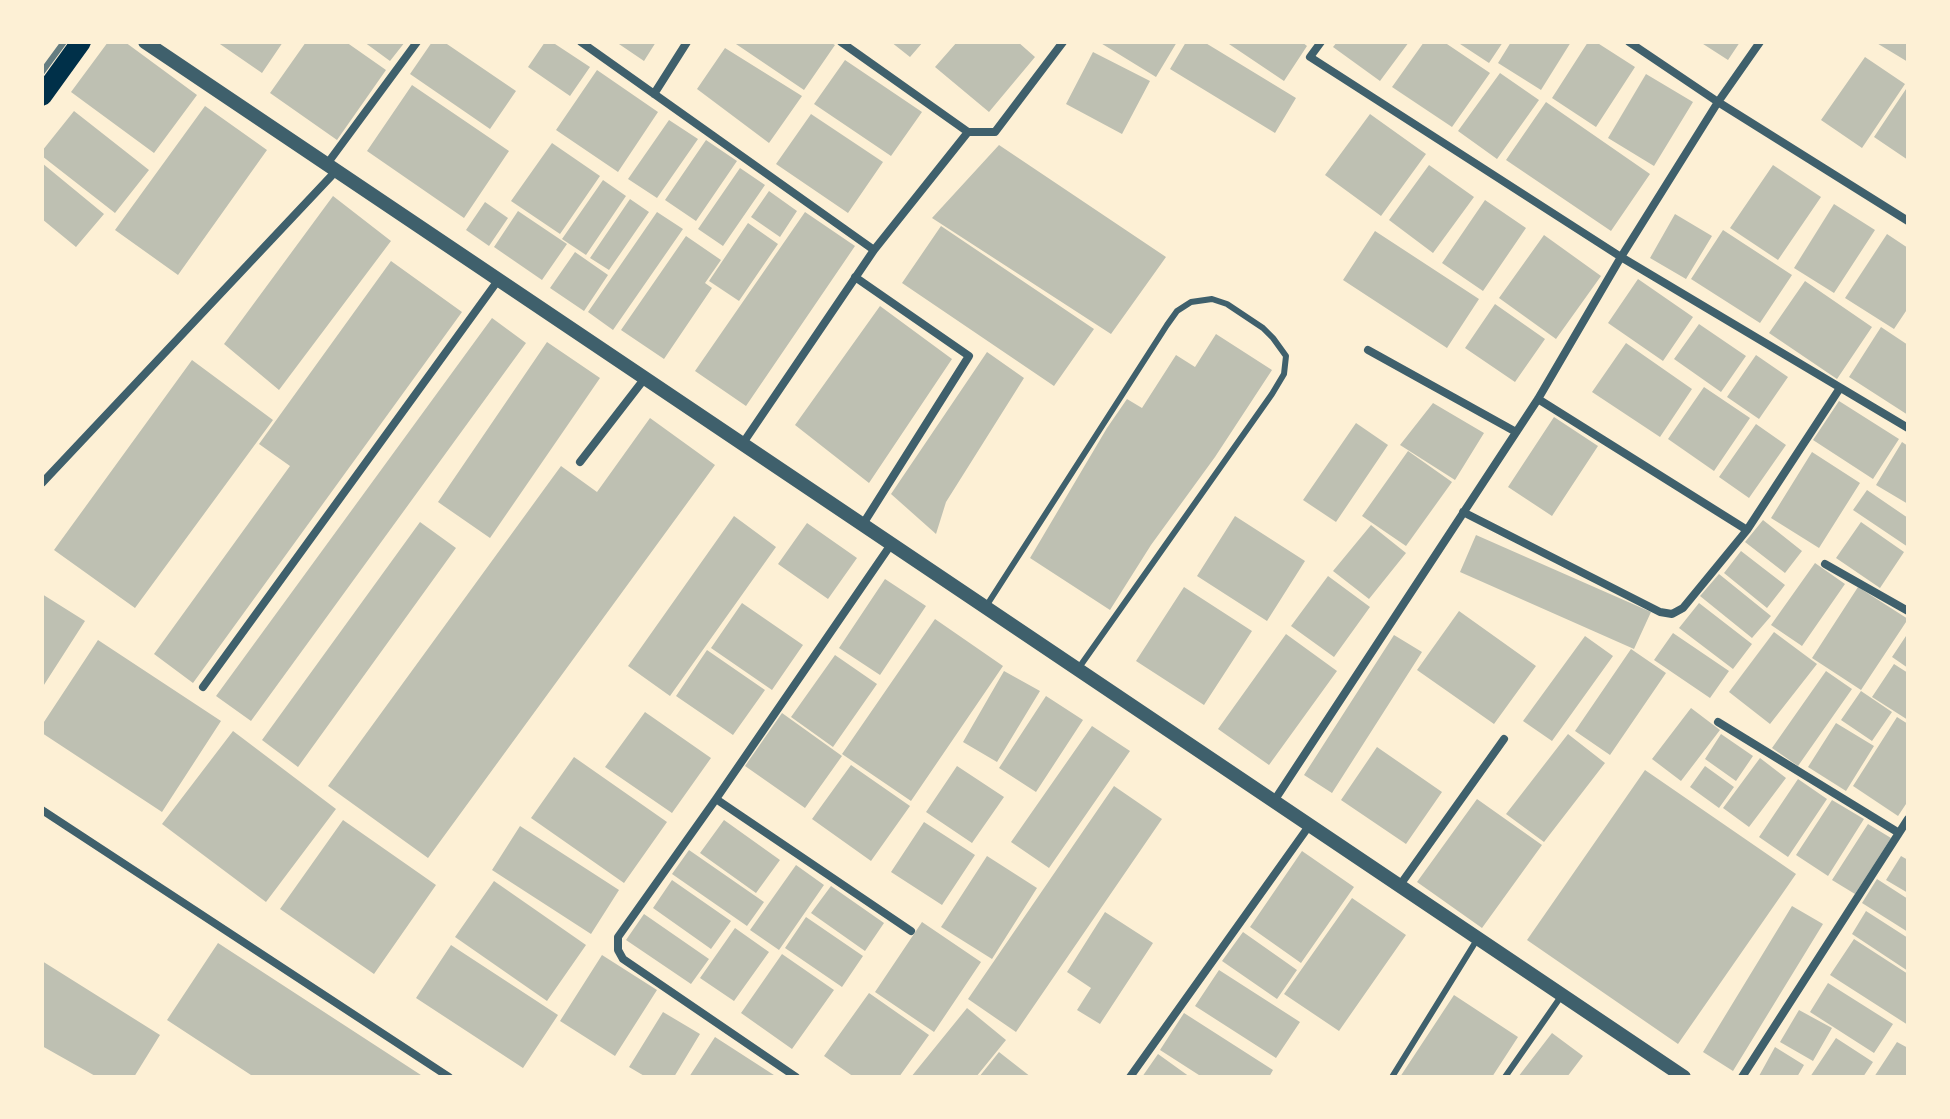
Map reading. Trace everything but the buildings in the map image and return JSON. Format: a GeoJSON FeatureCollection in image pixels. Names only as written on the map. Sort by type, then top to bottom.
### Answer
{"type":"FeatureCollection","features":[{"type":"Feature","properties":{"kind":"main road"},"geometry":{"type":"LineString","coordinates":[[42,96],[81,42]]}},
{"type":"Feature","properties":{"kind":"street"},"geometry":{"type":"LineString","coordinates":[[145,42],[1684,1077]]}},
{"type":"Feature","properties":{"kind":"street"},"geometry":{"type":"LineString","coordinates":[[42,483],[332,167],[417,42]]}},
{"type":"Feature","properties":{"kind":"street"},"geometry":{"type":"LineString","coordinates":[[581,42],[874,250]]}},
{"type":"Feature","properties":{"kind":"street"},"geometry":{"type":"LineString","coordinates":[[654,94],[687,42]]}},
{"type":"Feature","properties":{"kind":"street"},"geometry":{"type":"LineString","coordinates":[[841,42],[968,132],[995,132],[1063,42]]}},
{"type":"Feature","properties":{"kind":"street"},"geometry":{"type":"LineString","coordinates":[[1321,42],[1310,57],[1621,257],[1908,428]]}},
{"type":"Feature","properties":{"kind":"street"},"geometry":{"type":"LineString","coordinates":[[1629,42],[1718,102],[1908,221]]}},
{"type":"Feature","properties":{"kind":"street"},"geometry":{"type":"LineString","coordinates":[[1274,801],[1538,399],[1621,257],[1718,102],[1760,42]]}},
{"type":"Feature","properties":{"kind":"street"},"geometry":{"type":"LineString","coordinates":[[743,443],[874,250],[968,132]]}},
{"type":"Feature","properties":{"kind":"street"},"geometry":{"type":"LineString","coordinates":[[855,277],[969,356],[863,524]]}},
{"type":"Feature","properties":{"kind":"street"},"geometry":{"type":"LineString","coordinates":[[203,687],[499,279]]}},
{"type":"Feature","properties":{"kind":"street"},"geometry":{"type":"LineString","coordinates":[[1368,350],[1516,432]]}},
{"type":"Feature","properties":{"kind":"street"},"geometry":{"type":"LineString","coordinates":[[580,462],[645,378]]}},
{"type":"Feature","properties":{"kind":"street"},"geometry":{"type":"LineString","coordinates":[[1463,512],[1660,612],[1672,614],[1683,608],[1747,530],[1840,388]]}},
{"type":"Feature","properties":{"kind":"street"},"geometry":{"type":"LineString","coordinates":[[1538,399],[1747,530]]}},
{"type":"Feature","properties":{"kind":"street"},"geometry":{"type":"LineString","coordinates":[[796,1077],[623,959],[618,950],[618,937],[892,543]]}},
{"type":"Feature","properties":{"kind":"street"},"geometry":{"type":"LineString","coordinates":[[1825,564],[1908,611]]}},
{"type":"Feature","properties":{"kind":"street"},"geometry":{"type":"LineString","coordinates":[[1718,722],[1899,833]]}},
{"type":"Feature","properties":{"kind":"street"},"geometry":{"type":"LineString","coordinates":[[1400,885],[1504,739]]}},
{"type":"Feature","properties":{"kind":"street"},"geometry":{"type":"LineString","coordinates":[[716,799],[911,931]]}},
{"type":"Feature","properties":{"kind":"street"},"geometry":{"type":"LineString","coordinates":[[42,810],[449,1077]]}},
{"type":"Feature","properties":{"kind":"street"},"geometry":{"type":"LineString","coordinates":[[1742,1077],[1908,819]]}},
{"type":"Feature","properties":{"kind":"street"},"geometry":{"type":"LineString","coordinates":[[1130,1077],[1309,826]]}},
{"type":"Feature","properties":{"kind":"lane"},"geometry":{"type":"LineString","coordinates":[[985,608],[1177,311],[1191,302],[1212,299],[1227,304],[1273,338],[1286,356],[1284,374],[1078,669]]}},
{"type":"Feature","properties":{"kind":"lane"},"geometry":{"type":"LineString","coordinates":[[1392,1077],[1478,938]]}},
{"type":"Feature","properties":{"kind":"lane"},"geometry":{"type":"LineString","coordinates":[[1505,1077],[1562,995]]}},
{"type":"Feature","properties":{"kind":"railway"},"geometry":{"type":"LineString","coordinates":[[42,72],[64,42]]}}]}
